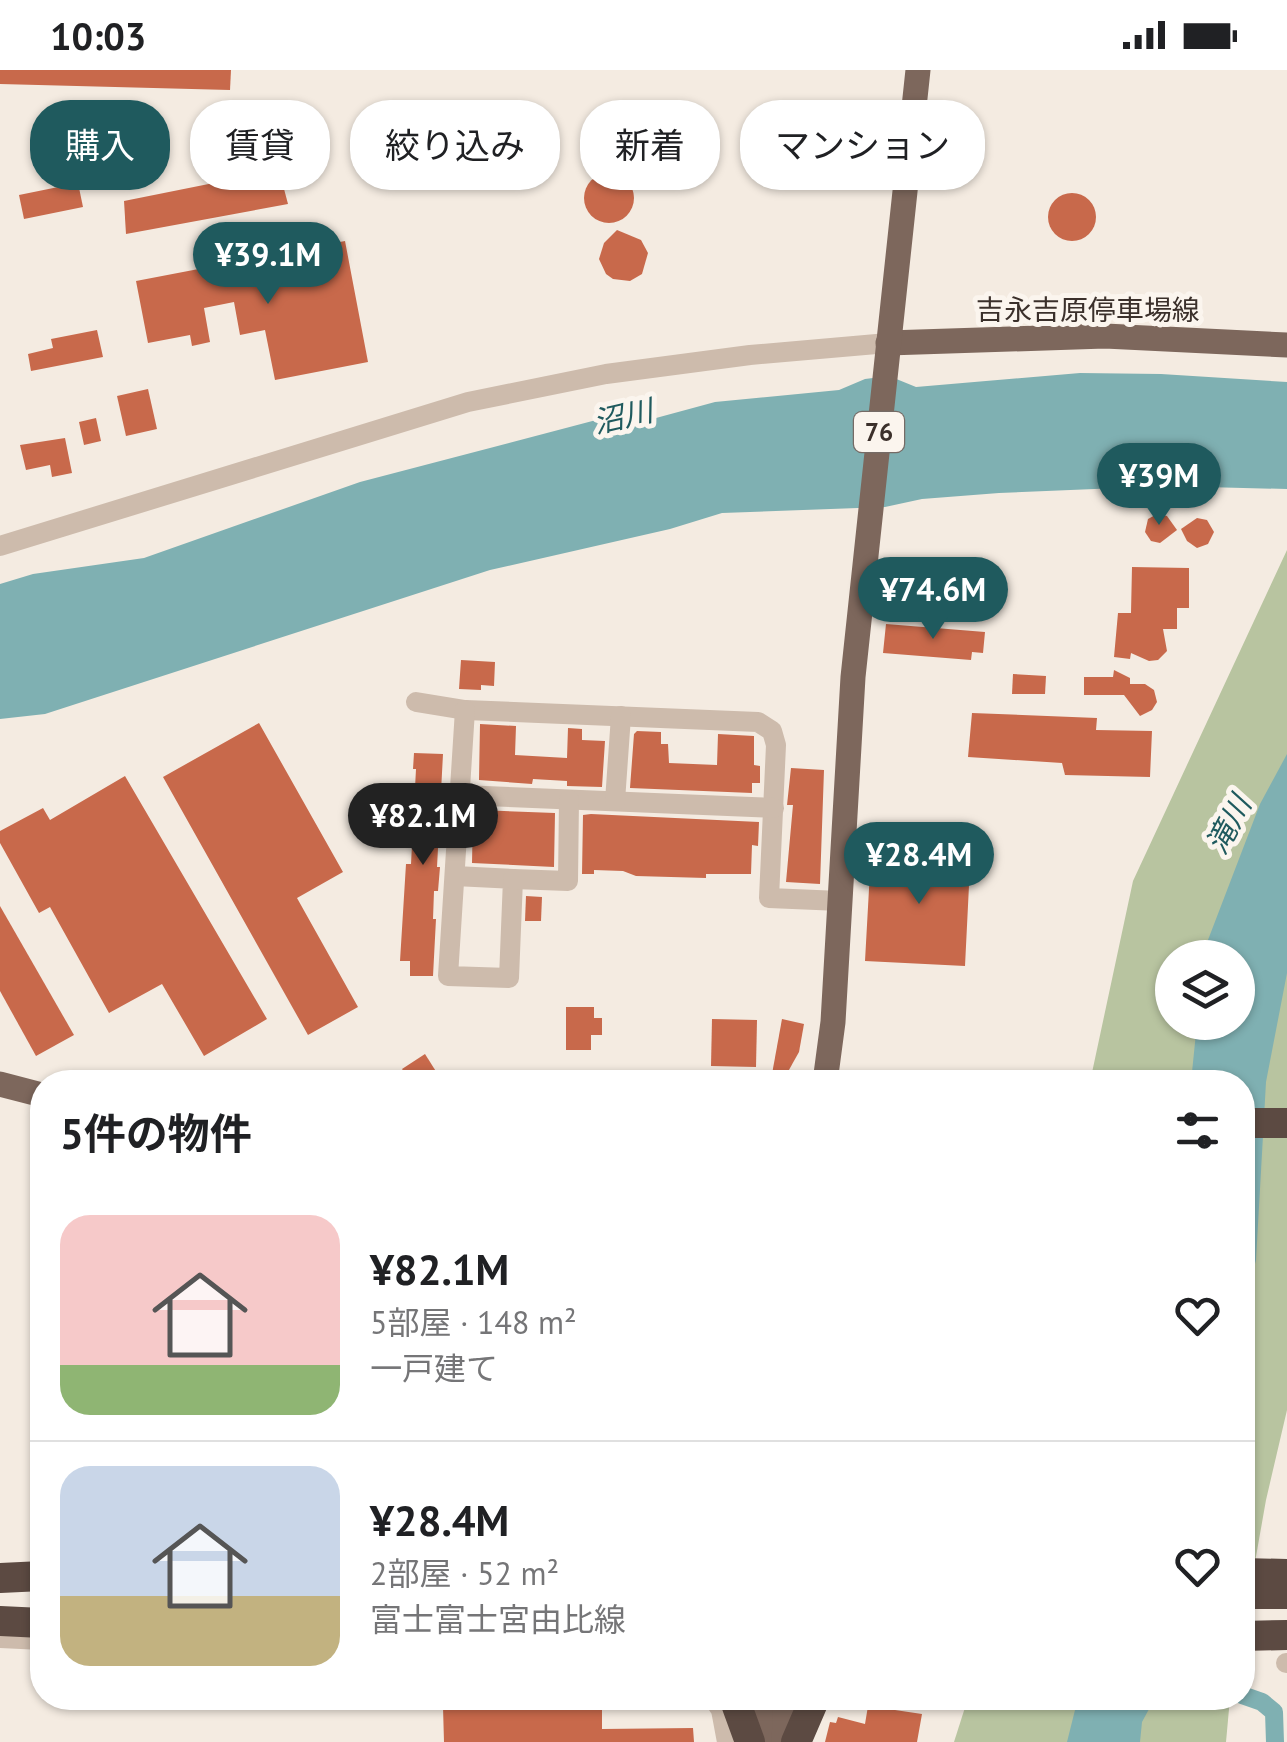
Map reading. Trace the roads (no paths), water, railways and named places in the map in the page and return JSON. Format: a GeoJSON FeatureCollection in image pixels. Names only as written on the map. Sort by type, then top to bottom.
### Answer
{"type":"FeatureCollection","features":[{"type":"Feature","properties":{"kind":"highway"},"geometry":{"type":"LineString","coordinates":[[1255,1123],[1287,1123]]}},
{"type":"Feature","properties":{"kind":"highway"},"geometry":{"type":"LineString","coordinates":[[1255,1573],[1287,1574]]}},
{"type":"Feature","properties":{"kind":"highway"},"geometry":{"type":"LineString","coordinates":[[0,1582],[30,1578]]}},
{"type":"Feature","properties":{"kind":"highway"},"geometry":{"type":"LineString","coordinates":[[0,1582],[30,1585]]}},
{"type":"Feature","properties":{"kind":"highway"},"geometry":{"type":"LineString","coordinates":[[1255,1594],[1287,1594]]}},
{"type":"Feature","properties":{"kind":"highway"},"geometry":{"type":"LineString","coordinates":[[0,1609],[30,1609]]}},
{"type":"Feature","properties":{"kind":"highway"},"geometry":{"type":"LineString","coordinates":[[1255,1617],[1287,1618]]}},
{"type":"Feature","properties":{"kind":"highway"},"geometry":{"type":"LineString","coordinates":[[0,1621],[30,1623]]}},
{"type":"Feature","properties":{"kind":"highway"},"geometry":{"type":"LineString","coordinates":[[1255,1636],[1287,1636]]}},
{"type":"Feature","properties":{"kind":"highway"},"geometry":{"type":"LineString","coordinates":[[738,1710],[750,1742]]}},
{"type":"Feature","properties":{"kind":"highway"},"geometry":{"type":"LineString","coordinates":[[796,1742],[811,1710]]}},
{"type":"Feature","properties":{"kind":"main road","name":"76"},"geometry":{"type":"LineString","coordinates":[[826,1070],[852,677],[918,70]]}},
{"type":"Feature","properties":{"kind":"main road","name":"吉永吉原停車場線"},"geometry":{"type":"LineString","coordinates":[[888,348],[1105,336],[1287,344]]}},
{"type":"Feature","properties":{"kind":"main road"},"geometry":{"type":"LineString","coordinates":[[0,1084],[30,1092]]}},
{"type":"Feature","properties":{"kind":"main road"},"geometry":{"type":"LineString","coordinates":[[760,1742],[762,1710]]}},
{"type":"Feature","properties":{"kind":"main road"},"geometry":{"type":"LineString","coordinates":[[784,1742],[785,1710]]}},
{"type":"Feature","properties":{"kind":"street"},"geometry":{"type":"LineString","coordinates":[[0,546],[468,402],[606,374],[750,356],[888,348]]}},
{"type":"Feature","properties":{"kind":"street"},"geometry":{"type":"LineString","coordinates":[[416,702],[465,710],[758,722],[772,731],[776,745],[769,898],[840,901]]}},
{"type":"Feature","properties":{"kind":"street"},"geometry":{"type":"LineString","coordinates":[[465,710],[448,976],[510,978],[513,879]]}},
{"type":"Feature","properties":{"kind":"street"},"geometry":{"type":"LineString","coordinates":[[615,801],[622,716]]}},
{"type":"Feature","properties":{"kind":"street"},"geometry":{"type":"LineString","coordinates":[[461,795],[774,808]]}},
{"type":"Feature","properties":{"kind":"street"},"geometry":{"type":"LineString","coordinates":[[455,876],[568,881],[570,800]]}},
{"type":"Feature","properties":{"kind":"street"},"geometry":{"type":"LineString","coordinates":[[0,1567],[30,1566]]}},
{"type":"Feature","properties":{"kind":"street"},"geometry":{"type":"LineString","coordinates":[[0,1638],[30,1639]]}},
{"type":"Feature","properties":{"kind":"street"},"geometry":{"type":"LineString","coordinates":[[720,1710],[727,1742]]}},
{"type":"Feature","properties":{"kind":"water"},"geometry":{"type":"Polygon","coordinates":[[[1080,373],[1287,382],[1287,489],[1167,486],[999,493],[922,499],[885,507],[722,513],[670,529],[490,570],[45,714],[0,719],[0,584],[33,574],[144,558],[360,482],[600,419],[656,418],[715,402],[839,390],[865,379],[889,376],[916,387],[1080,373]]]}},
{"type":"Feature","properties":{"kind":"water"},"geometry":{"type":"Polygon","coordinates":[[[1287,754],[1287,973],[1266,1082],[1255,1264],[1255,1070],[1192,1070],[1195,1040],[1255,1040],[1255,940],[1208,940],[1260,804],[1287,754]]]}},
{"type":"Feature","properties":{"kind":"water"},"geometry":{"type":"Polygon","coordinates":[[[1075,1710],[1148,1710],[1142,1722],[1140,1742],[1067,1742],[1075,1710]]]}},
{"type":"Feature","properties":{"kind":"waterway"},"geometry":{"type":"LineString","coordinates":[[1255,1700],[1274,1712],[1275,1742]]}},
{"type":"Feature","properties":{"kind":"water label","name":"沼川"},"geometry":{"type":"Point","coordinates":[623,417]}},
{"type":"Feature","properties":{"kind":"water label","name":"滝川"},"geometry":{"type":"Point","coordinates":[1229,825]}}]}
